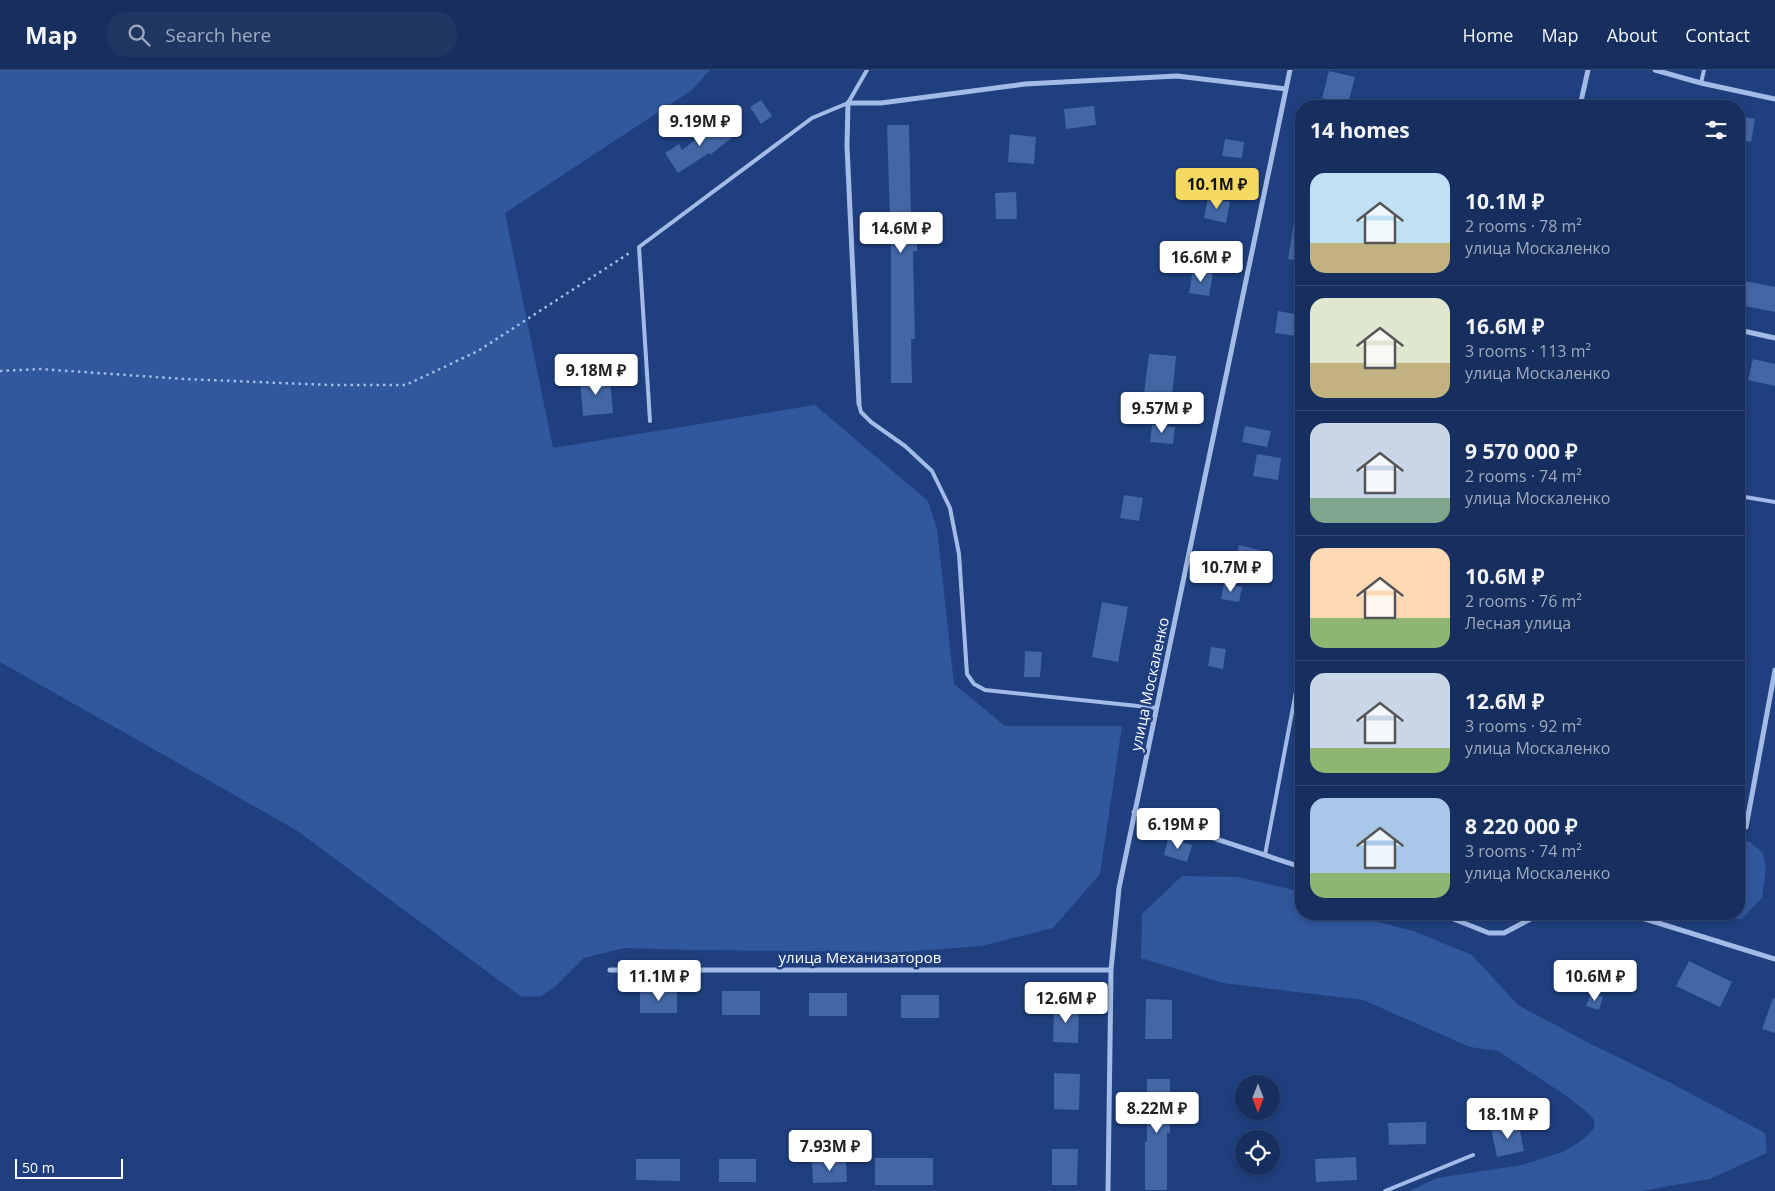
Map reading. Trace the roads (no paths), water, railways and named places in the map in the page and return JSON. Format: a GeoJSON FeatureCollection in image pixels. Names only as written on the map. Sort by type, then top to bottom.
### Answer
{"type":"FeatureCollection","features":[{"type":"Feature","properties":{"kind":"street","name":"улица Москаленко"},"geometry":{"type":"LineString","coordinates":[[1108,1191],[1111,970],[1119,888],[1290,70]]}},
{"type":"Feature","properties":{"kind":"street"},"geometry":{"type":"LineString","coordinates":[[1581,100],[1588,70]]}},
{"type":"Feature","properties":{"kind":"street"},"geometry":{"type":"LineString","coordinates":[[1654,70],[1775,99]]}},
{"type":"Feature","properties":{"kind":"street"},"geometry":{"type":"LineString","coordinates":[[858,404],[847,146],[848,103],[881,103],[1025,84],[1176,76],[1286,89]]}},
{"type":"Feature","properties":{"kind":"street"},"geometry":{"type":"LineString","coordinates":[[1745,331],[1775,338]]}},
{"type":"Feature","properties":{"kind":"street"},"geometry":{"type":"LineString","coordinates":[[1746,827],[1775,670]]}},
{"type":"Feature","properties":{"kind":"street"},"geometry":{"type":"LineString","coordinates":[[1134,812],[1295,865]]}},
{"type":"Feature","properties":{"kind":"street"},"geometry":{"type":"LineString","coordinates":[[1456,920],[1489,933],[1504,933],[1529,920]]}},
{"type":"Feature","properties":{"kind":"street"},"geometry":{"type":"LineString","coordinates":[[1648,920],[1775,959]]}},
{"type":"Feature","properties":{"kind":"street","name":"улица Механизаторов"},"geometry":{"type":"LineString","coordinates":[[610,970],[1111,970]]}},
{"type":"Feature","properties":{"kind":"lane"},"geometry":{"type":"LineString","coordinates":[[650,421],[639,247],[812,118],[848,103],[867,70]]}},
{"type":"Feature","properties":{"kind":"lane"},"geometry":{"type":"LineString","coordinates":[[1702,83],[1704,70]]}},
{"type":"Feature","properties":{"kind":"lane"},"geometry":{"type":"LineString","coordinates":[[858,404],[861,412],[870,422],[905,446],[932,471],[950,508],[959,554],[967,674],[974,684],[985,690],[1157,708]]}},
{"type":"Feature","properties":{"kind":"lane"},"geometry":{"type":"LineString","coordinates":[[1745,497],[1775,502]]}},
{"type":"Feature","properties":{"kind":"lane"},"geometry":{"type":"LineString","coordinates":[[1265,855],[1295,697]]}},
{"type":"Feature","properties":{"kind":"lane"},"geometry":{"type":"LineString","coordinates":[[1385,1191],[1473,1155]]}}]}
